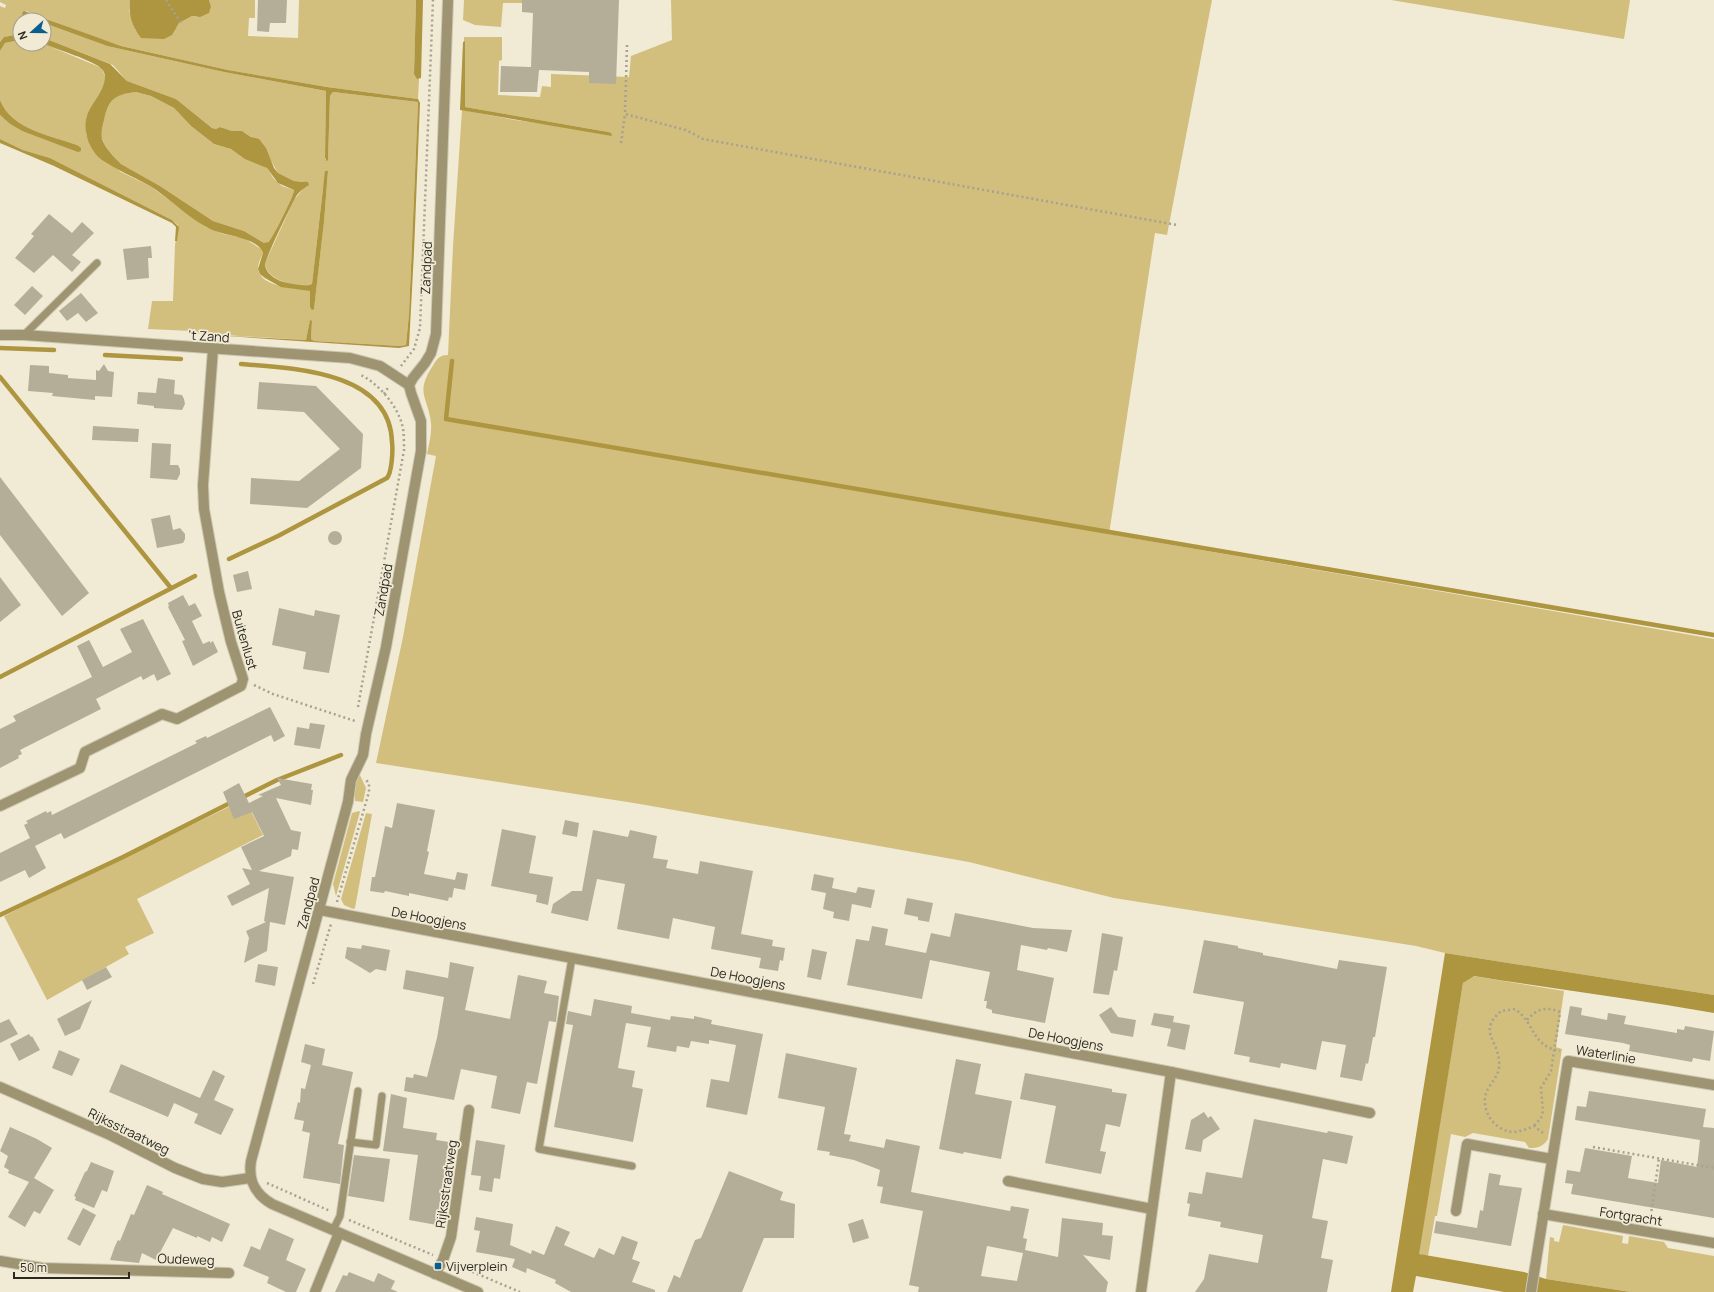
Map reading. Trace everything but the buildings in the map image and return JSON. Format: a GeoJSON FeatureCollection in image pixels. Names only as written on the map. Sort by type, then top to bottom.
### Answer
{"type":"FeatureCollection","features":[{"type":"Feature","properties":{"kind":"street","name":"Zandpad"},"geometry":{"type":"LineString","coordinates":[[250,1178],[251,1161],[320,910],[348,802],[351,780],[365,748],[366,734],[386,647],[421,451],[421,421],[411,394],[410,385],[413,378],[431,353],[436,334],[448,0]]}},
{"type":"Feature","properties":{"kind":"street","name":"'t Zand"},"geometry":{"type":"LineString","coordinates":[[0,335],[24,335],[350,358],[380,366],[410,385]]}},
{"type":"Feature","properties":{"kind":"street","name":"Buitenlust"},"geometry":{"type":"LineString","coordinates":[[0,806],[80,768],[85,752],[162,714],[177,719],[241,686],[243,679],[222,605],[204,509],[204,485],[213,349]]}},
{"type":"Feature","properties":{"kind":"street","name":"De Hoogjens"},"geometry":{"type":"LineString","coordinates":[[320,910],[1171,1072],[1370,1113]]}},
{"type":"Feature","properties":{"kind":"street","name":"Waterlinie"},"geometry":{"type":"LineString","coordinates":[[1531,1292],[1568,1061],[1714,1085]]}},
{"type":"Feature","properties":{"kind":"street"},"geometry":{"type":"LineString","coordinates":[[1141,1292],[1171,1072]]}},
{"type":"Feature","properties":{"kind":"street","name":"Rijksstraatweg"},"geometry":{"type":"LineString","coordinates":[[0,1087],[110,1135],[175,1168],[203,1179],[222,1182],[250,1178]]}},
{"type":"Feature","properties":{"kind":"street","name":"Rijksstraatweg"},"geometry":{"type":"LineString","coordinates":[[435,1274],[443,1260],[451,1237],[470,1110]]}},
{"type":"Feature","properties":{"kind":"street"},"geometry":{"type":"LineString","coordinates":[[1456,1211],[1467,1144],[1552,1159]]}},
{"type":"Feature","properties":{"kind":"street"},"geometry":{"type":"LineString","coordinates":[[250,1178],[264,1199],[478,1292]]}},
{"type":"Feature","properties":{"kind":"street"},"geometry":{"type":"LineString","coordinates":[[1008,1181],[1152,1209]]}},
{"type":"Feature","properties":{"kind":"street","name":"Fortgracht"},"geometry":{"type":"LineString","coordinates":[[1543,1214],[1714,1243]]}},
{"type":"Feature","properties":{"kind":"street"},"geometry":{"type":"LineString","coordinates":[[315,1292],[336,1231]]}},
{"type":"Feature","properties":{"kind":"street","name":"Oudeweg"},"geometry":{"type":"LineString","coordinates":[[0,1261],[42,1268],[229,1273]]}},
{"type":"Feature","properties":{"kind":"lane"},"geometry":{"type":"LineString","coordinates":[[24,335],[97,264]]}},
{"type":"Feature","properties":{"kind":"lane"},"geometry":{"type":"LineString","coordinates":[[572,958],[539,1149],[632,1166]]}},
{"type":"Feature","properties":{"kind":"lane"},"geometry":{"type":"LineString","coordinates":[[336,1231],[340,1216],[358,1091]]}},
{"type":"Feature","properties":{"kind":"lane"},"geometry":{"type":"LineString","coordinates":[[350,1142],[376,1145],[382,1096]]}},
{"type":"Feature","properties":{"kind":"path"},"geometry":{"type":"LineString","coordinates":[[166,0],[182,24]]}},
{"type":"Feature","properties":{"kind":"path","name":"Zandpad"},"geometry":{"type":"LineString","coordinates":[[353,728],[404,450],[403,428],[400,418],[384,394],[414,349],[420,328],[432,0]]}},
{"type":"Feature","properties":{"kind":"path"},"geometry":{"type":"LineString","coordinates":[[621,143],[625,114],[627,45]]}},
{"type":"Feature","properties":{"kind":"path"},"geometry":{"type":"LineString","coordinates":[[625,114],[686,130],[703,139],[1177,224]]}},
{"type":"Feature","properties":{"kind":"path"},"geometry":{"type":"LineString","coordinates":[[243,679],[273,694],[355,721]]}},
{"type":"Feature","properties":{"kind":"path"},"geometry":{"type":"LineString","coordinates":[[1527,1020],[1538,1010],[1544,1009],[1560,1012],[1555,1050],[1551,1071],[1541,1088],[1541,1118],[1534,1126],[1522,1131],[1506,1131],[1497,1126],[1487,1112],[1485,1097],[1500,1068],[1498,1053],[1489,1034],[1490,1024],[1501,1011],[1515,1009],[1527,1020],[1536,1039],[1545,1047],[1555,1050],[1564,1052],[1568,1061]]}},
{"type":"Feature","properties":{"kind":"path"},"geometry":{"type":"LineString","coordinates":[[1534,1126],[1543,1133],[1556,1136]]}},
{"type":"Feature","properties":{"kind":"path"},"geometry":{"type":"LineString","coordinates":[[1593,1146],[1714,1168]]}},
{"type":"Feature","properties":{"kind":"path"},"geometry":{"type":"LineString","coordinates":[[1649,1232],[1659,1158]]}},
{"type":"Feature","properties":{"kind":"path"},"geometry":{"type":"LineString","coordinates":[[250,1178],[267,1183],[340,1216],[520,1292]]}},
{"type":"Feature","properties":{"kind":"shaded area"},"geometry":{"type":"Polygon","coordinates":[[[0,0],[130,0],[129,11],[136,31],[176,28],[179,23],[192,16],[197,17],[211,6],[209,0],[255,0],[255,18],[249,18],[248,36],[298,38],[299,0],[416,0],[414,74],[419,79],[418,99],[327,87],[228,70],[121,46],[52,21],[52,12],[12,12],[12,36],[4,37],[0,42],[0,6],[5,8],[6,5],[0,2],[0,0]]]}},
{"type":"Feature","properties":{"kind":"shaded area"},"geometry":{"type":"Polygon","coordinates":[[[130,0],[209,0],[211,6],[209,13],[200,17],[192,16],[179,23],[172,35],[164,39],[141,38],[131,20],[130,0]]]}},
{"type":"Feature","properties":{"kind":"shaded area"},"geometry":{"type":"Polygon","coordinates":[[[416,0],[423,0],[421,78],[417,79],[414,74],[416,0]]]}},
{"type":"Feature","properties":{"kind":"shaded area"},"geometry":{"type":"Polygon","coordinates":[[[464,0],[523,0],[522,3],[503,3],[501,27],[475,25],[463,20],[464,0]]]}},
{"type":"Feature","properties":{"kind":"shaded area"},"geometry":{"type":"Polygon","coordinates":[[[671,0],[1212,0],[1167,235],[1155,233],[1109,534],[1714,639],[1714,995],[1445,953],[1416,946],[1114,898],[969,862],[634,803],[376,763],[403,637],[436,456],[427,454],[431,435],[431,423],[423,389],[427,376],[435,362],[438,358],[448,355],[453,246],[462,110],[515,120],[608,132],[465,107],[464,37],[502,37],[502,60],[499,61],[498,95],[540,97],[542,86],[551,87],[551,74],[629,77],[631,56],[672,40],[671,0]]]}},
{"type":"Feature","properties":{"kind":"shaded area"},"geometry":{"type":"Polygon","coordinates":[[[1391,0],[1630,0],[1624,39],[1391,0]]]}},
{"type":"Feature","properties":{"kind":"shaded area"},"geometry":{"type":"Polygon","coordinates":[[[52,21],[121,46],[228,70],[327,87],[418,99],[420,103],[409,346],[399,348],[211,335],[306,340],[310,320],[312,321],[311,339],[314,341],[400,346],[406,345],[409,314],[418,102],[333,92],[330,96],[328,160],[326,161],[326,91],[224,72],[107,46],[52,26],[52,21]]]}},
{"type":"Feature","properties":{"kind":"shaded area"},"geometry":{"type":"Polygon","coordinates":[[[52,26],[107,46],[224,72],[326,91],[325,160],[328,159],[330,96],[333,92],[418,102],[409,314],[406,345],[400,346],[314,341],[311,339],[312,321],[310,321],[306,340],[148,329],[152,301],[173,301],[175,245],[178,225],[172,220],[50,158],[23,150],[0,139],[0,115],[10,124],[22,131],[67,147],[77,145],[33,130],[13,118],[6,110],[0,100],[0,51],[5,43],[12,42],[12,52],[52,52],[52,47],[102,68],[105,83],[87,116],[86,134],[92,148],[121,172],[150,186],[206,227],[223,234],[244,238],[261,249],[263,253],[258,268],[260,275],[265,280],[280,286],[310,291],[310,307],[314,308],[324,222],[328,171],[323,188],[312,284],[299,285],[284,282],[276,278],[266,269],[265,263],[294,200],[303,189],[303,181],[294,181],[278,173],[270,159],[253,138],[242,131],[232,131],[220,127],[216,129],[212,128],[176,99],[127,81],[113,65],[52,41],[52,26]]]}},
{"type":"Feature","properties":{"kind":"shaded area"},"geometry":{"type":"Polygon","coordinates":[[[12,36],[12,42],[5,43],[0,51],[0,42],[4,37],[12,36]]]}},
{"type":"Feature","properties":{"kind":"shaded area"},"geometry":{"type":"Polygon","coordinates":[[[52,41],[110,64],[127,81],[176,99],[212,128],[216,129],[220,127],[232,131],[242,131],[251,137],[259,139],[266,148],[274,168],[278,173],[294,181],[308,182],[309,185],[299,192],[294,200],[266,261],[265,265],[268,272],[281,281],[300,285],[312,284],[325,171],[328,171],[314,309],[312,310],[310,307],[310,291],[281,287],[260,274],[258,269],[263,253],[255,244],[242,238],[206,227],[150,186],[114,167],[98,156],[89,143],[86,133],[86,123],[89,111],[103,86],[105,74],[102,69],[92,62],[52,47],[52,41]],[[136,92],[118,96],[108,107],[102,127],[102,139],[105,146],[121,164],[160,186],[213,221],[244,231],[264,243],[269,242],[288,207],[294,190],[278,183],[267,168],[245,159],[231,149],[214,144],[191,126],[174,108],[151,96],[136,92]]]}},
{"type":"Feature","properties":{"kind":"shaded area"},"geometry":{"type":"Polygon","coordinates":[[[465,41],[465,107],[608,132],[611,133],[612,136],[460,110],[463,42],[465,41]]]}},
{"type":"Feature","properties":{"kind":"shaded area"},"geometry":{"type":"Polygon","coordinates":[[[136,92],[151,96],[174,108],[191,126],[214,144],[231,149],[267,168],[274,179],[282,186],[294,190],[288,207],[269,243],[264,243],[244,231],[213,221],[160,186],[121,164],[113,155],[105,145],[101,133],[102,121],[106,109],[113,99],[118,96],[136,92]]]}},
{"type":"Feature","properties":{"kind":"shaded area"},"geometry":{"type":"Polygon","coordinates":[[[0,100],[13,118],[23,125],[33,130],[77,145],[81,148],[81,151],[78,152],[22,131],[10,124],[0,115],[0,100]]]}},
{"type":"Feature","properties":{"kind":"shaded area"},"geometry":{"type":"Polygon","coordinates":[[[0,139],[23,150],[50,158],[172,220],[179,227],[177,241],[175,241],[176,227],[172,223],[54,166],[0,143],[0,139]]]}},
{"type":"Feature","properties":{"kind":"shaded area"},"geometry":{"type":"Polygon","coordinates":[[[359,773],[366,788],[363,802],[355,801],[355,780],[359,773]]]}},
{"type":"Feature","properties":{"kind":"shaded area"},"geometry":{"type":"Polygon","coordinates":[[[245,799],[263,835],[137,899],[154,933],[125,947],[129,954],[47,1000],[4,916],[245,799]]]}},
{"type":"Feature","properties":{"kind":"shaded area"},"geometry":{"type":"Polygon","coordinates":[[[360,812],[336,896],[333,884],[352,813],[360,812]]]}},
{"type":"Feature","properties":{"kind":"shaded area"},"geometry":{"type":"Polygon","coordinates":[[[366,813],[372,814],[355,908],[353,909],[344,905],[341,899],[366,813]]]}},
{"type":"Feature","properties":{"kind":"shaded area"},"geometry":{"type":"Polygon","coordinates":[[[1445,953],[1714,995],[1714,1013],[1474,976],[1463,983],[1419,1254],[1524,1272],[1546,1279],[1631,1292],[1504,1292],[1416,1276],[1413,1292],[1391,1292],[1445,953]]]}},
{"type":"Feature","properties":{"kind":"shaded area"},"geometry":{"type":"Polygon","coordinates":[[[1473,976],[1564,991],[1556,1047],[1562,1049],[1548,1139],[1540,1146],[1529,1148],[1525,1142],[1473,1133],[1465,1137],[1451,1134],[1437,1216],[1435,1216],[1428,1256],[1418,1254],[1463,983],[1473,976]]]}},
{"type":"Feature","properties":{"kind":"shaded area"},"geometry":{"type":"Polygon","coordinates":[[[1563,1225],[1623,1236],[1622,1243],[1628,1244],[1629,1236],[1664,1242],[1668,1248],[1714,1256],[1714,1292],[1631,1292],[1546,1279],[1550,1237],[1554,1238],[1554,1241],[1559,1242],[1563,1225]]]}},
{"type":"Feature","properties":{"kind":"waterway"},"geometry":{"type":"LineString","coordinates":[[0,348],[54,350]]}},
{"type":"Feature","properties":{"kind":"waterway"},"geometry":{"type":"LineString","coordinates":[[105,355],[181,359]]}},
{"type":"Feature","properties":{"kind":"waterway"},"geometry":{"type":"LineString","coordinates":[[452,361],[446,419],[1714,635]]}},
{"type":"Feature","properties":{"kind":"waterway"},"geometry":{"type":"LineString","coordinates":[[229,559],[278,536],[387,478],[390,471],[392,455],[392,442],[387,418],[375,400],[357,387],[335,378],[311,372],[241,364]]}},
{"type":"Feature","properties":{"kind":"waterway"},"geometry":{"type":"LineString","coordinates":[[0,377],[171,588]]}},
{"type":"Feature","properties":{"kind":"waterway"},"geometry":{"type":"LineString","coordinates":[[0,677],[195,576]]}},
{"type":"Feature","properties":{"kind":"waterway"},"geometry":{"type":"LineString","coordinates":[[241,798],[277,780],[341,755]]}},
{"type":"Feature","properties":{"kind":"waterway"},"geometry":{"type":"LineString","coordinates":[[0,915],[123,857],[232,802]]}},
{"type":"Feature","properties":{"kind":"place","name":"Vijverplein"},"geometry":{"type":"Point","coordinates":[438,1266]}}]}
